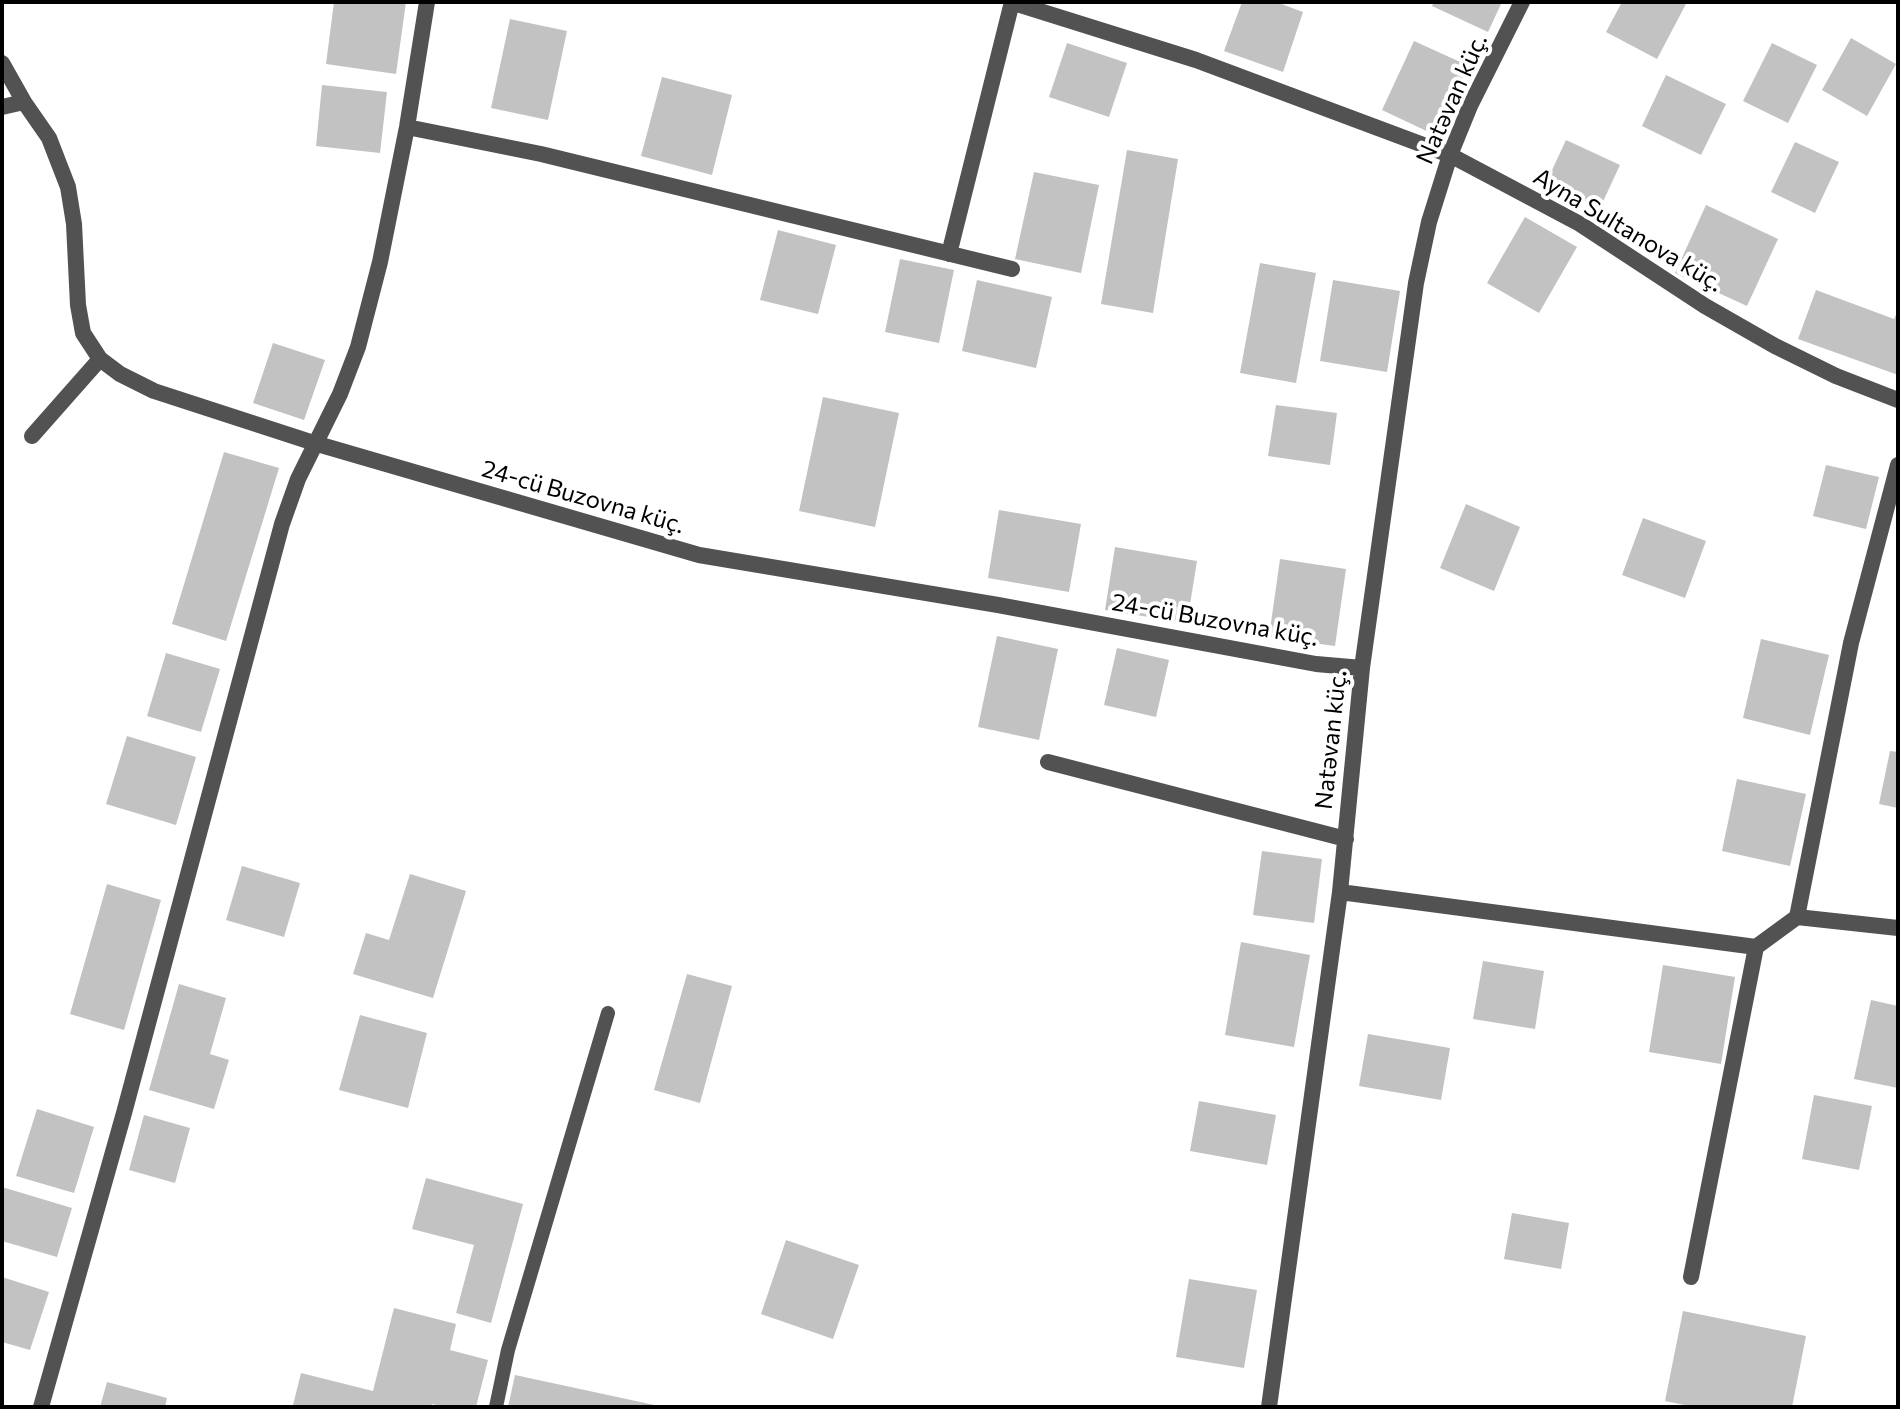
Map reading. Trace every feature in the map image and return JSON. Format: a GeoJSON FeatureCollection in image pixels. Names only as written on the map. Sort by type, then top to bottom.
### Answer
{"type":"FeatureCollection","features":[{"type":"Feature","properties":{"kind":"street"},"geometry":{"type":"LineString","coordinates":[[41,1407],[124,1113],[282,524],[314,443],[340,394],[358,347],[380,262],[407,127],[427,2]]}},
{"type":"Feature","properties":{"kind":"street"},"geometry":{"type":"LineString","coordinates":[[949,254],[1012,2]]}},
{"type":"Feature","properties":{"kind":"street","name":"Ayna Sultanova küç."},"geometry":{"type":"LineString","coordinates":[[1012,2],[1196,60],[1450,155],[1580,224],[1705,306],[1775,346],[1836,376],[1898,400]]}},
{"type":"Feature","properties":{"kind":"street","name":"Natəvan küç."},"geometry":{"type":"LineString","coordinates":[[1269,1407],[1340,892],[1362,668],[1416,283],[1429,222],[1450,155],[1470,106],[1522,2]]}},
{"type":"Feature","properties":{"kind":"street","name":"24-cü Buzovna küç."},"geometry":{"type":"LineString","coordinates":[[2,63],[49,138],[68,187],[83,333],[100,359],[120,374],[154,391],[314,443],[699,555],[998,605],[1316,664],[1362,668]]}},
{"type":"Feature","properties":{"kind":"street"},"geometry":{"type":"LineString","coordinates":[[2,107],[24,102]]}},
{"type":"Feature","properties":{"kind":"street"},"geometry":{"type":"LineString","coordinates":[[407,127],[541,154],[1012,269]]}},
{"type":"Feature","properties":{"kind":"street"},"geometry":{"type":"LineString","coordinates":[[32,436],[100,359]]}},
{"type":"Feature","properties":{"kind":"street"},"geometry":{"type":"LineString","coordinates":[[1797,917],[1851,643],[1898,465]]}},
{"type":"Feature","properties":{"kind":"street"},"geometry":{"type":"LineString","coordinates":[[1048,762],[1346,839]]}},
{"type":"Feature","properties":{"kind":"street"},"geometry":{"type":"LineString","coordinates":[[1340,892],[1756,947]]}},
{"type":"Feature","properties":{"kind":"street"},"geometry":{"type":"LineString","coordinates":[[1691,1277],[1756,947],[1797,917],[1898,928]]}},
{"type":"Feature","properties":{"kind":"lane"},"geometry":{"type":"LineString","coordinates":[[496,1407],[508,1350],[608,1013]]}},
{"type":"Feature","properties":{"kind":"building"},"geometry":{"type":"Polygon","coordinates":[[[334,2],[406,2],[396,74],[326,64],[334,2]]]}},
{"type":"Feature","properties":{"kind":"building"},"geometry":{"type":"Polygon","coordinates":[[[1242,2],[1276,2],[1303,12],[1283,72],[1224,51],[1242,2]]]}},
{"type":"Feature","properties":{"kind":"building"},"geometry":{"type":"Polygon","coordinates":[[[1434,2],[1502,2],[1488,32],[1432,6],[1434,2]]]}},
{"type":"Feature","properties":{"kind":"building"},"geometry":{"type":"Polygon","coordinates":[[[1622,2],[1687,2],[1657,59],[1606,32],[1622,2]]]}},
{"type":"Feature","properties":{"kind":"building"},"geometry":{"type":"Polygon","coordinates":[[[510,19],[567,31],[548,120],[491,108],[510,19]]]}},
{"type":"Feature","properties":{"kind":"building"},"geometry":{"type":"Polygon","coordinates":[[[1851,38],[1896,64],[1867,116],[1822,90],[1851,38]]]}},
{"type":"Feature","properties":{"kind":"building"},"geometry":{"type":"Polygon","coordinates":[[[1414,41],[1469,66],[1437,136],[1382,110],[1414,41]]]}},
{"type":"Feature","properties":{"kind":"building"},"geometry":{"type":"Polygon","coordinates":[[[1067,43],[1127,63],[1109,117],[1049,97],[1067,43]]]}},
{"type":"Feature","properties":{"kind":"building"},"geometry":{"type":"Polygon","coordinates":[[[1772,43],[1817,65],[1788,123],[1743,101],[1772,43]]]}},
{"type":"Feature","properties":{"kind":"building"},"geometry":{"type":"Polygon","coordinates":[[[1666,75],[1726,104],[1701,155],[1642,126],[1666,75]]]}},
{"type":"Feature","properties":{"kind":"building"},"geometry":{"type":"Polygon","coordinates":[[[662,77],[732,95],[712,175],[641,156],[662,77]]]}},
{"type":"Feature","properties":{"kind":"building"},"geometry":{"type":"Polygon","coordinates":[[[322,85],[387,92],[380,153],[316,146],[322,85]]]}},
{"type":"Feature","properties":{"kind":"building"},"geometry":{"type":"Polygon","coordinates":[[[1566,140],[1620,165],[1600,208],[1546,183],[1566,140]]]}},
{"type":"Feature","properties":{"kind":"building"},"geometry":{"type":"Polygon","coordinates":[[[1795,142],[1839,162],[1815,213],[1771,192],[1795,142]]]}},
{"type":"Feature","properties":{"kind":"building"},"geometry":{"type":"Polygon","coordinates":[[[1127,150],[1178,159],[1153,313],[1101,304],[1127,150]]]}},
{"type":"Feature","properties":{"kind":"building"},"geometry":{"type":"Polygon","coordinates":[[[1034,172],[1099,185],[1081,273],[1015,259],[1034,172]]]}},
{"type":"Feature","properties":{"kind":"building"},"geometry":{"type":"Polygon","coordinates":[[[1706,205],[1778,239],[1747,306],[1675,273],[1706,205]]]}},
{"type":"Feature","properties":{"kind":"building"},"geometry":{"type":"Polygon","coordinates":[[[1525,217],[1577,247],[1539,313],[1487,283],[1525,217]]]}},
{"type":"Feature","properties":{"kind":"building"},"geometry":{"type":"Polygon","coordinates":[[[778,230],[836,245],[818,314],[760,300],[778,230]]]}},
{"type":"Feature","properties":{"kind":"building"},"geometry":{"type":"Polygon","coordinates":[[[900,259],[954,270],[939,343],[885,332],[900,259]]]}},
{"type":"Feature","properties":{"kind":"building"},"geometry":{"type":"Polygon","coordinates":[[[1260,263],[1316,273],[1296,383],[1240,373],[1260,263]]]}},
{"type":"Feature","properties":{"kind":"building"},"geometry":{"type":"Polygon","coordinates":[[[977,280],[1052,297],[1036,368],[962,351],[977,280]]]}},
{"type":"Feature","properties":{"kind":"building"},"geometry":{"type":"Polygon","coordinates":[[[1333,280],[1400,291],[1387,372],[1320,361],[1333,280]]]}},
{"type":"Feature","properties":{"kind":"building"},"geometry":{"type":"Polygon","coordinates":[[[1816,290],[1894,319],[1898,310],[1898,375],[1798,339],[1816,290]]]}},
{"type":"Feature","properties":{"kind":"building"},"geometry":{"type":"Polygon","coordinates":[[[273,343],[325,360],[304,420],[253,403],[273,343]]]}},
{"type":"Feature","properties":{"kind":"building"},"geometry":{"type":"Polygon","coordinates":[[[823,397],[899,413],[875,527],[799,511],[823,397]]]}},
{"type":"Feature","properties":{"kind":"building"},"geometry":{"type":"Polygon","coordinates":[[[1276,405],[1337,413],[1330,465],[1268,456],[1276,405]]]}},
{"type":"Feature","properties":{"kind":"building"},"geometry":{"type":"Polygon","coordinates":[[[224,452],[279,468],[226,641],[172,624],[224,452]]]}},
{"type":"Feature","properties":{"kind":"building"},"geometry":{"type":"Polygon","coordinates":[[[1826,465],[1879,477],[1866,529],[1813,516],[1826,465]]]}},
{"type":"Feature","properties":{"kind":"building"},"geometry":{"type":"Polygon","coordinates":[[[1466,504],[1520,527],[1494,591],[1440,568],[1466,504]]]}},
{"type":"Feature","properties":{"kind":"building"},"geometry":{"type":"Polygon","coordinates":[[[999,510],[1081,524],[1069,592],[988,578],[999,510]]]}},
{"type":"Feature","properties":{"kind":"building"},"geometry":{"type":"Polygon","coordinates":[[[1643,518],[1706,541],[1685,598],[1622,575],[1643,518]]]}},
{"type":"Feature","properties":{"kind":"building"},"geometry":{"type":"Polygon","coordinates":[[[1115,547],[1197,561],[1187,623],[1105,610],[1115,547]]]}},
{"type":"Feature","properties":{"kind":"building"},"geometry":{"type":"Polygon","coordinates":[[[1280,559],[1346,569],[1335,646],[1269,637],[1280,559]]]}},
{"type":"Feature","properties":{"kind":"building"},"geometry":{"type":"Polygon","coordinates":[[[997,636],[1058,649],[1039,740],[978,727],[997,636]]]}},
{"type":"Feature","properties":{"kind":"building"},"geometry":{"type":"Polygon","coordinates":[[[1761,639],[1829,655],[1810,735],[1743,718],[1761,639]]]}},
{"type":"Feature","properties":{"kind":"building"},"geometry":{"type":"Polygon","coordinates":[[[1117,648],[1169,660],[1156,717],[1104,705],[1117,648]]]}},
{"type":"Feature","properties":{"kind":"building"},"geometry":{"type":"Polygon","coordinates":[[[166,653],[220,669],[201,732],[147,716],[166,653]]]}},
{"type":"Feature","properties":{"kind":"building"},"geometry":{"type":"Polygon","coordinates":[[[127,736],[196,757],[176,825],[106,804],[127,736]]]}},
{"type":"Feature","properties":{"kind":"building"},"geometry":{"type":"Polygon","coordinates":[[[1890,751],[1898,752],[1898,808],[1879,804],[1890,751]]]}},
{"type":"Feature","properties":{"kind":"building"},"geometry":{"type":"Polygon","coordinates":[[[1737,779],[1806,794],[1790,866],[1722,851],[1737,779]]]}},
{"type":"Feature","properties":{"kind":"building"},"geometry":{"type":"Polygon","coordinates":[[[1262,851],[1322,859],[1314,923],[1253,915],[1262,851]]]}},
{"type":"Feature","properties":{"kind":"building"},"geometry":{"type":"Polygon","coordinates":[[[242,866],[300,883],[284,937],[226,920],[242,866]]]}},
{"type":"Feature","properties":{"kind":"building"},"geometry":{"type":"Polygon","coordinates":[[[410,874],[466,891],[433,998],[353,974],[366,933],[389,940],[410,874]]]}},
{"type":"Feature","properties":{"kind":"building"},"geometry":{"type":"Polygon","coordinates":[[[107,884],[161,900],[124,1030],[70,1014],[107,884]]]}},
{"type":"Feature","properties":{"kind":"building"},"geometry":{"type":"Polygon","coordinates":[[[1241,942],[1310,955],[1294,1047],[1225,1035],[1241,942]]]}},
{"type":"Feature","properties":{"kind":"building"},"geometry":{"type":"Polygon","coordinates":[[[1483,961],[1544,971],[1535,1029],[1473,1019],[1483,961]]]}},
{"type":"Feature","properties":{"kind":"building"},"geometry":{"type":"Polygon","coordinates":[[[1663,965],[1735,977],[1721,1064],[1649,1052],[1663,965]]]}},
{"type":"Feature","properties":{"kind":"building"},"geometry":{"type":"Polygon","coordinates":[[[687,974],[732,986],[700,1103],[654,1090],[687,974]]]}},
{"type":"Feature","properties":{"kind":"building"},"geometry":{"type":"Polygon","coordinates":[[[179,984],[226,998],[210,1054],[229,1060],[214,1109],[149,1090],[179,984]]]}},
{"type":"Feature","properties":{"kind":"building"},"geometry":{"type":"Polygon","coordinates":[[[1871,1000],[1898,1006],[1898,1088],[1854,1079],[1871,1000]]]}},
{"type":"Feature","properties":{"kind":"building"},"geometry":{"type":"Polygon","coordinates":[[[360,1015],[427,1033],[408,1108],[339,1090],[360,1015]]]}},
{"type":"Feature","properties":{"kind":"building"},"geometry":{"type":"Polygon","coordinates":[[[1368,1034],[1450,1048],[1441,1100],[1359,1086],[1368,1034]]]}},
{"type":"Feature","properties":{"kind":"building"},"geometry":{"type":"Polygon","coordinates":[[[1814,1095],[1872,1106],[1859,1170],[1802,1159],[1814,1095]]]}},
{"type":"Feature","properties":{"kind":"building"},"geometry":{"type":"Polygon","coordinates":[[[1199,1101],[1276,1115],[1267,1165],[1190,1151],[1199,1101]]]}},
{"type":"Feature","properties":{"kind":"building"},"geometry":{"type":"Polygon","coordinates":[[[37,1109],[94,1127],[74,1193],[16,1176],[37,1109]]]}},
{"type":"Feature","properties":{"kind":"building"},"geometry":{"type":"Polygon","coordinates":[[[144,1115],[190,1128],[175,1183],[129,1170],[144,1115]]]}},
{"type":"Feature","properties":{"kind":"building"},"geometry":{"type":"Polygon","coordinates":[[[426,1178],[523,1204],[491,1323],[456,1313],[474,1245],[412,1229],[426,1178]]]}},
{"type":"Feature","properties":{"kind":"building"},"geometry":{"type":"Polygon","coordinates":[[[2,1187],[72,1208],[57,1257],[2,1241],[2,1187]]]}},
{"type":"Feature","properties":{"kind":"building"},"geometry":{"type":"Polygon","coordinates":[[[1512,1213],[1569,1223],[1561,1269],[1504,1259],[1512,1213]]]}},
{"type":"Feature","properties":{"kind":"building"},"geometry":{"type":"Polygon","coordinates":[[[786,1240],[859,1265],[833,1339],[761,1314],[786,1240]]]}},
{"type":"Feature","properties":{"kind":"building"},"geometry":{"type":"Polygon","coordinates":[[[2,1277],[49,1292],[30,1350],[2,1342],[2,1277]]]}},
{"type":"Feature","properties":{"kind":"building"},"geometry":{"type":"Polygon","coordinates":[[[1189,1279],[1257,1290],[1244,1368],[1176,1357],[1189,1279]]]}},
{"type":"Feature","properties":{"kind":"building"},"geometry":{"type":"Polygon","coordinates":[[[394,1308],[456,1324],[450,1350],[488,1360],[476,1407],[432,1404],[431,1407],[293,1405],[301,1373],[373,1391],[394,1308]]]}},
{"type":"Feature","properties":{"kind":"building"},"geometry":{"type":"Polygon","coordinates":[[[1683,1311],[1806,1336],[1792,1407],[1694,1407],[1665,1401],[1683,1311]]]}},
{"type":"Feature","properties":{"kind":"building"},"geometry":{"type":"Polygon","coordinates":[[[515,1375],[659,1406],[508,1407],[515,1375]]]}},
{"type":"Feature","properties":{"kind":"building"},"geometry":{"type":"Polygon","coordinates":[[[107,1382],[167,1398],[165,1407],[100,1407],[107,1382]]]}}]}
